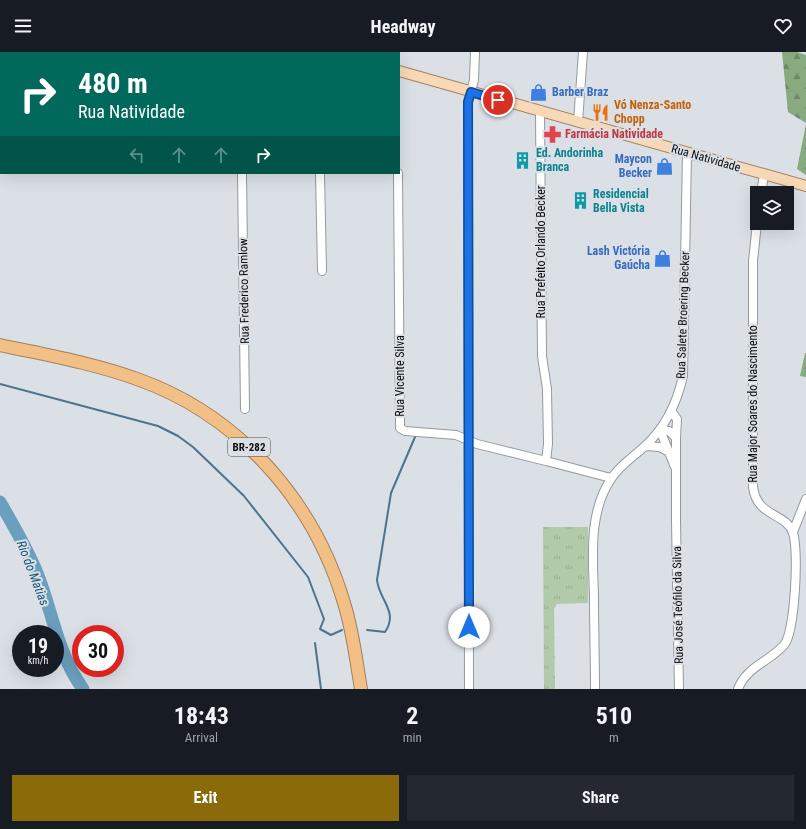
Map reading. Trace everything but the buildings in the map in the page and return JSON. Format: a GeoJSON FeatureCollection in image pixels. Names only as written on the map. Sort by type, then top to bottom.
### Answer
{"type":"FeatureCollection","features":[{"type":"Feature","properties":{"kind":"highway","name":"BR-282"},"geometry":{"type":"LineString","coordinates":[[0,344],[83,363],[138,379],[199,409],[253,450],[277,476],[296,500],[311,523],[326,552],[344,604],[353,638],[360,689]]}},
{"type":"Feature","properties":{"kind":"main road","name":"Rua Natividade"},"geometry":{"type":"LineString","coordinates":[[400,71],[806,186]]}},
{"type":"Feature","properties":{"kind":"street"},"geometry":{"type":"LineString","coordinates":[[469,689],[468,102],[474,80],[474,52]]}},
{"type":"Feature","properties":{"kind":"street"},"geometry":{"type":"LineString","coordinates":[[578,122],[582,52]]}},
{"type":"Feature","properties":{"kind":"street","name":"Rua Prefeito Orlando Becker"},"geometry":{"type":"LineString","coordinates":[[540,111],[542,344],[543,367],[547,389],[548,444],[546,461]]}},
{"type":"Feature","properties":{"kind":"street","name":"Rua Salete Broering Becker"},"geometry":{"type":"LineString","coordinates":[[595,689],[593,536],[599,505],[611,478],[646,446],[660,430],[671,410],[680,388],[684,364],[687,152]]}},
{"type":"Feature","properties":{"kind":"street","name":"Rua Frederico Ramlow"},"geometry":{"type":"LineString","coordinates":[[242,174],[245,409]]}},
{"type":"Feature","properties":{"kind":"street"},"geometry":{"type":"LineString","coordinates":[[320,174],[322,271]]}},
{"type":"Feature","properties":{"kind":"street","name":"Rua Vicente Silva"},"geometry":{"type":"LineString","coordinates":[[398,174],[400,428],[405,431],[456,435],[468,440],[611,478]]}},
{"type":"Feature","properties":{"kind":"street"},"geometry":{"type":"LineString","coordinates":[[762,186],[764,175]]}},
{"type":"Feature","properties":{"kind":"street","name":"Rua Major Soares do Nascimento"},"geometry":{"type":"LineString","coordinates":[[756,230],[753,261],[753,487],[755,496],[761,506],[785,522],[793,532]]}},
{"type":"Feature","properties":{"kind":"street","name":"Rua José Teófilo da Silva"},"geometry":{"type":"LineString","coordinates":[[671,410],[677,419],[676,521],[680,689]]}},
{"type":"Feature","properties":{"kind":"street"},"geometry":{"type":"LineString","coordinates":[[660,430],[669,431],[676,438]]}},
{"type":"Feature","properties":{"kind":"street"},"geometry":{"type":"LineString","coordinates":[[660,430],[676,467]]}},
{"type":"Feature","properties":{"kind":"street"},"geometry":{"type":"LineString","coordinates":[[646,446],[660,447],[671,453]]}},
{"type":"Feature","properties":{"kind":"street"},"geometry":{"type":"LineString","coordinates":[[738,689],[750,671],[777,652],[785,644],[789,634],[794,606],[795,543],[793,532],[806,499]]}},
{"type":"Feature","properties":{"kind":"green space"},"geometry":{"type":"Polygon","coordinates":[[[782,52],[797,52],[806,55],[806,123],[788,112],[782,52]]]}},
{"type":"Feature","properties":{"kind":"green space"},"geometry":{"type":"Polygon","coordinates":[[[806,124],[806,175],[797,169],[806,124]]]}},
{"type":"Feature","properties":{"kind":"green space"},"geometry":{"type":"Polygon","coordinates":[[[806,353],[806,377],[800,376],[806,353]]]}},
{"type":"Feature","properties":{"kind":"green space"},"geometry":{"type":"Polygon","coordinates":[[[543,527],[588,527],[588,603],[557,604],[554,609],[555,689],[544,689],[543,527]]]}},
{"type":"Feature","properties":{"kind":"waterway"},"geometry":{"type":"LineString","coordinates":[[0,384],[158,426],[178,436],[193,447],[244,496],[308,577],[324,619],[320,629],[331,635],[342,630]]}},
{"type":"Feature","properties":{"kind":"waterway"},"geometry":{"type":"LineString","coordinates":[[367,630],[385,632],[389,625],[389,612],[378,587],[377,580],[391,493],[415,437]]}},
{"type":"Feature","properties":{"kind":"waterway","name":"Rio do Matias"},"geometry":{"type":"LineString","coordinates":[[0,502],[20,537],[33,564],[43,588],[61,647],[74,675],[83,689]]}},
{"type":"Feature","properties":{"kind":"waterway"},"geometry":{"type":"LineString","coordinates":[[315,643],[321,689]]}},
{"type":"Feature","properties":{"kind":"place","name":"Barber Braz"},"geometry":{"type":"Point","coordinates":[539,92]}},
{"type":"Feature","properties":{"kind":"place","name":"Vó Nenza-Santo Chopp"},"geometry":{"type":"Point","coordinates":[601,112]}},
{"type":"Feature","properties":{"kind":"place","name":"Farmácia Natividade"},"geometry":{"type":"Point","coordinates":[552,134]}},
{"type":"Feature","properties":{"kind":"place","name":"Ed. Andorinha Branca"},"geometry":{"type":"Point","coordinates":[523,160]}},
{"type":"Feature","properties":{"kind":"place","name":"Maycon Becker"},"geometry":{"type":"Point","coordinates":[665,166]}},
{"type":"Feature","properties":{"kind":"place","name":"Residencial Bella Vista"},"geometry":{"type":"Point","coordinates":[580,201]}},
{"type":"Feature","properties":{"kind":"place","name":"Lash Victória Gaúcha"},"geometry":{"type":"Point","coordinates":[663,258]}},
{"type":"Feature","properties":{"kind":"route"},"geometry":{"type":"LineString","coordinates":[[469,627],[468,102],[471,92],[498,100]]}}]}
